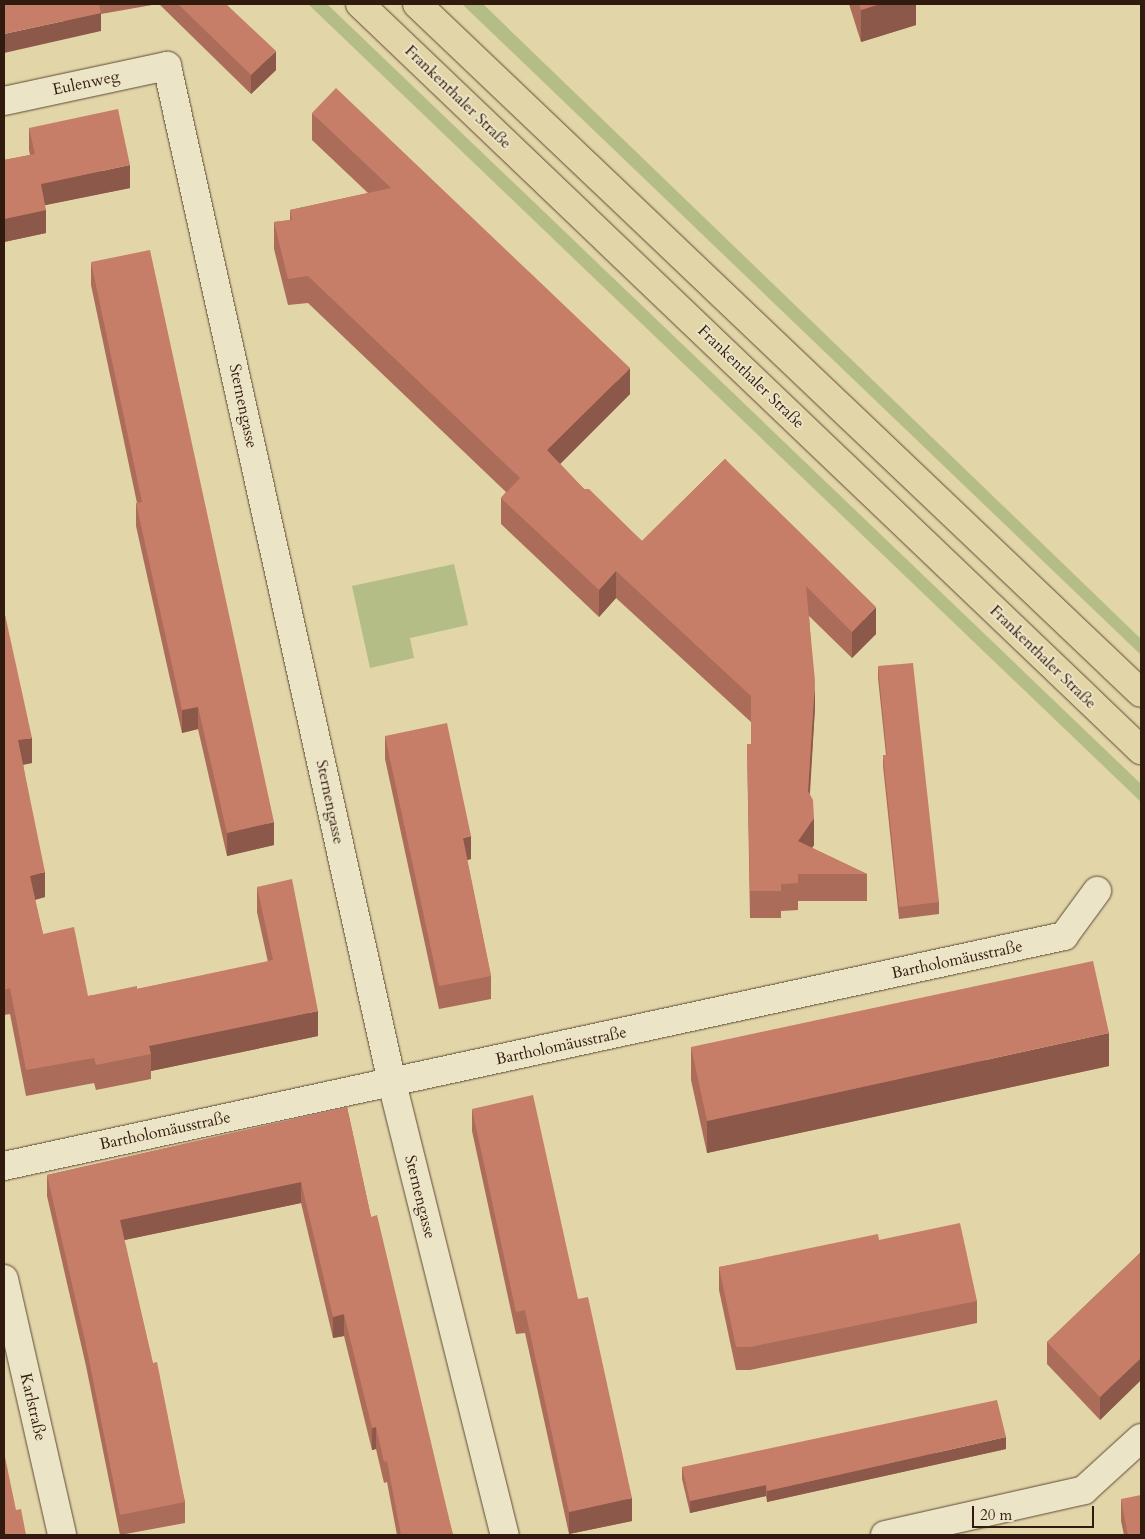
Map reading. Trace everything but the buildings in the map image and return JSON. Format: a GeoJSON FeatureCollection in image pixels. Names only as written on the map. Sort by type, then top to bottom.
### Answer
{"type":"FeatureCollection","features":[{"type":"Feature","properties":{"kind":"main road","name":"Frankenthaler Straße"},"geometry":{"type":"LineString","coordinates":[[360,4],[1141,750]]}},
{"type":"Feature","properties":{"kind":"main road"},"geometry":{"type":"LineString","coordinates":[[417,4],[1141,693]]}},
{"type":"Feature","properties":{"kind":"street","name":"Eulenweg"},"geometry":{"type":"LineString","coordinates":[[4,101],[167,66]]}},
{"type":"Feature","properties":{"kind":"street","name":"Sternengasse"},"geometry":{"type":"LineString","coordinates":[[167,66],[392,1083],[505,1535]]}},
{"type":"Feature","properties":{"kind":"street","name":"Bartholomäusstraße"},"geometry":{"type":"LineString","coordinates":[[4,1166],[1064,936],[1097,891]]}},
{"type":"Feature","properties":{"kind":"street","name":"Karlstraße"},"geometry":{"type":"LineString","coordinates":[[4,1279],[62,1535]]}},
{"type":"Feature","properties":{"kind":"street"},"geometry":{"type":"LineString","coordinates":[[888,1535],[1084,1490],[1141,1438]]}},
{"type":"Feature","properties":{"kind":"green space"},"geometry":{"type":"Polygon","coordinates":[[[308,4],[327,4],[513,182],[1141,784],[1141,802],[308,4]]]}},
{"type":"Feature","properties":{"kind":"green space"},"geometry":{"type":"Polygon","coordinates":[[[462,4],[483,4],[1141,639],[1141,655],[462,4]]]}},
{"type":"Feature","properties":{"kind":"green space"},"geometry":{"type":"Polygon","coordinates":[[[454,564],[468,625],[410,638],[414,658],[370,668],[352,586],[454,564]]]}}]}
